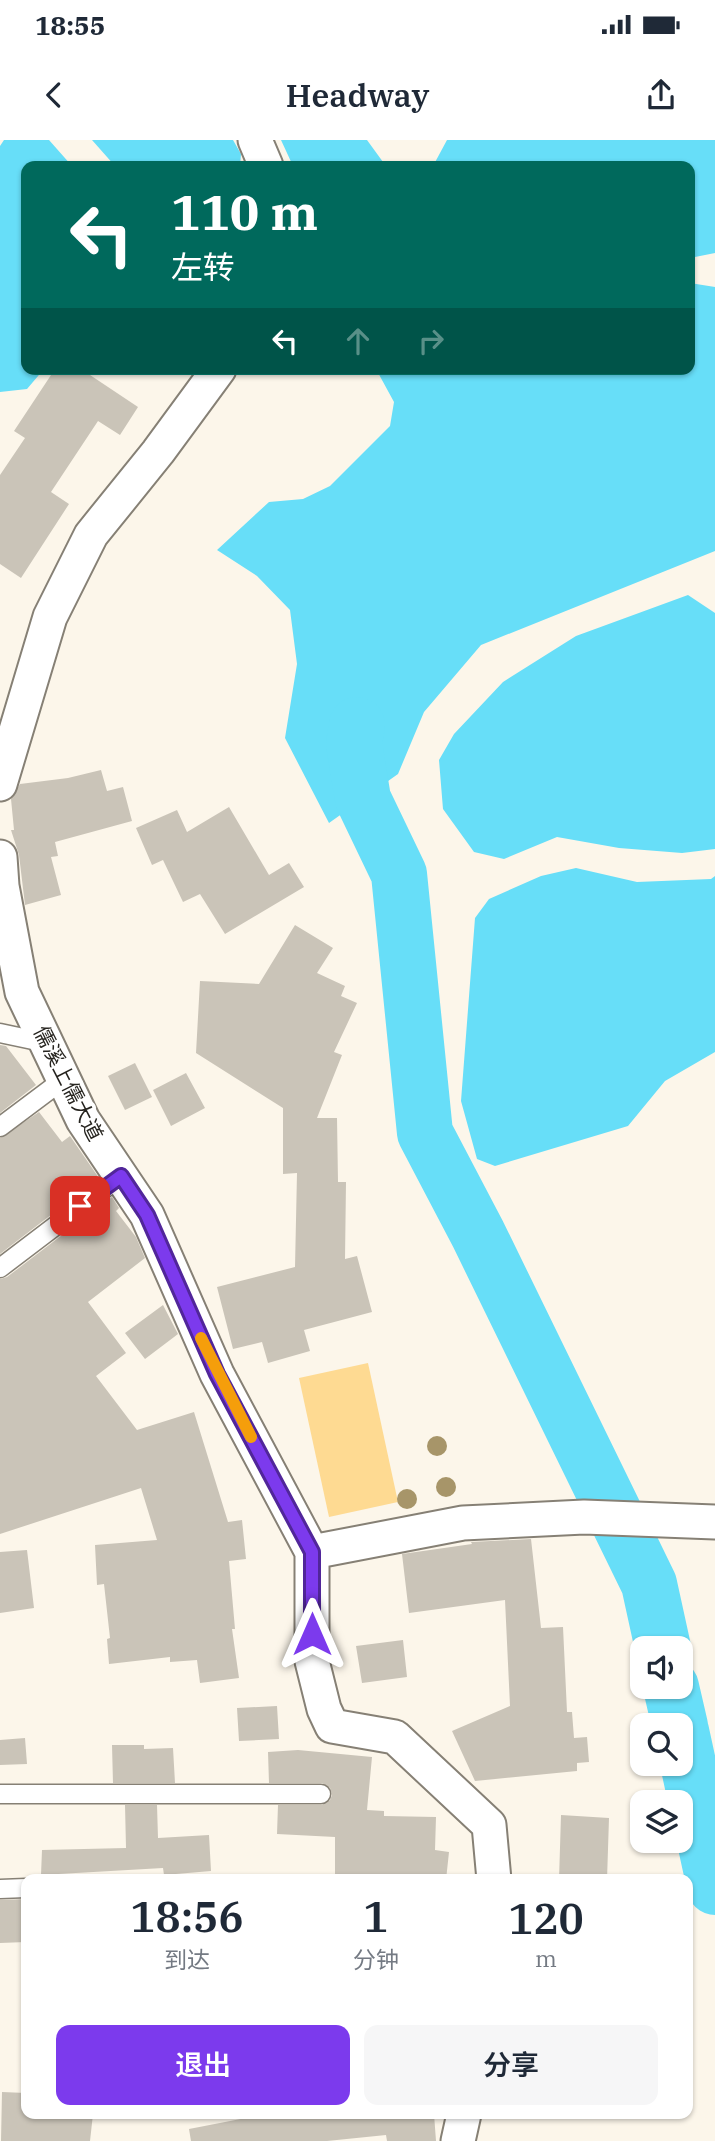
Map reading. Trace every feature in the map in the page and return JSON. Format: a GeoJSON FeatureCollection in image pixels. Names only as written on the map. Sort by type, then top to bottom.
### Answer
{"type":"FeatureCollection","features":[{"type":"Feature","properties":{"kind":"street"},"geometry":{"type":"LineString","coordinates":[[255,140],[264,161]]}},
{"type":"Feature","properties":{"kind":"street"},"geometry":{"type":"LineString","coordinates":[[0,784],[50,617],[91,535],[158,452],[215,375]]}},
{"type":"Feature","properties":{"kind":"street","name":"儒溪上儒大道"},"geometry":{"type":"LineString","coordinates":[[0,857],[2,886],[22,992],[83,1120],[147,1215],[217,1374],[312,1552],[312,1661],[324,1709],[332,1726],[395,1737],[489,1825],[493,1874]]}},
{"type":"Feature","properties":{"kind":"street"},"geometry":{"type":"LineString","coordinates":[[312,1552],[463,1522],[584,1517],[715,1522]]}},
{"type":"Feature","properties":{"kind":"street"},"geometry":{"type":"LineString","coordinates":[[458,2141],[463,2119]]}},
{"type":"Feature","properties":{"kind":"lane"},"geometry":{"type":"LineString","coordinates":[[0,1033],[47,1043]]}},
{"type":"Feature","properties":{"kind":"lane"},"geometry":{"type":"LineString","coordinates":[[0,1127],[64,1079]]}},
{"type":"Feature","properties":{"kind":"lane"},"geometry":{"type":"LineString","coordinates":[[0,1268],[121,1176]]}},
{"type":"Feature","properties":{"kind":"lane"},"geometry":{"type":"LineString","coordinates":[[0,1794],[321,1794]]}},
{"type":"Feature","properties":{"kind":"lane"},"geometry":{"type":"LineString","coordinates":[[0,1889],[21,1888]]}},
{"type":"Feature","properties":{"kind":"shaded area"},"geometry":{"type":"Polygon","coordinates":[[[368,1363],[398,1502],[329,1517],[299,1378],[368,1363]]]}},
{"type":"Feature","properties":{"kind":"water"},"geometry":{"type":"Polygon","coordinates":[[[4,140],[49,140],[68,161],[21,161],[21,375],[39,375],[27,389],[0,392],[0,146],[4,140]]]}},
{"type":"Feature","properties":{"kind":"water"},"geometry":{"type":"Polygon","coordinates":[[[92,140],[233,140],[241,154],[240,161],[111,161],[92,140]]]}},
{"type":"Feature","properties":{"kind":"water"},"geometry":{"type":"Polygon","coordinates":[[[281,140],[367,140],[382,161],[291,161],[281,140]]]}},
{"type":"Feature","properties":{"kind":"water"},"geometry":{"type":"Polygon","coordinates":[[[447,140],[715,140],[715,253],[695,257],[695,161],[436,161],[447,140]]]}},
{"type":"Feature","properties":{"kind":"water"},"geometry":{"type":"Polygon","coordinates":[[[695,284],[715,287],[715,551],[481,645],[424,712],[398,774],[329,823],[285,738],[297,664],[290,610],[257,576],[217,550],[269,502],[303,499],[330,486],[390,426],[394,402],[379,375],[695,375],[695,284]]]}},
{"type":"Feature","properties":{"kind":"water"},"geometry":{"type":"Polygon","coordinates":[[[688,595],[715,613],[715,849],[682,853],[619,848],[557,837],[504,859],[474,852],[443,809],[439,760],[454,734],[503,682],[576,636],[688,595]]]}},
{"type":"Feature","properties":{"kind":"water"},"geometry":{"type":"Polygon","coordinates":[[[576,868],[637,882],[711,879],[715,876],[715,1052],[665,1081],[628,1126],[495,1166],[477,1159],[461,1101],[475,918],[489,899],[541,876],[576,868]]]}},
{"type":"Feature","properties":{"kind":"building"},"geometry":{"type":"Polygon","coordinates":[[[51,375],[90,375],[138,407],[120,435],[98,421],[51,492],[69,504],[21,578],[0,564],[0,475],[25,438],[14,431],[51,375]]]}},
{"type":"Feature","properties":{"kind":"building"},"geometry":{"type":"Polygon","coordinates":[[[101,770],[107,791],[123,787],[132,821],[55,842],[58,856],[51,857],[61,895],[25,905],[19,855],[11,830],[14,830],[11,799],[20,784],[68,778],[101,770]]]}},
{"type":"Feature","properties":{"kind":"building"},"geometry":{"type":"Polygon","coordinates":[[[229,807],[269,875],[289,863],[304,887],[225,934],[200,894],[183,902],[163,860],[152,865],[136,828],[177,810],[187,832],[229,807]]]}},
{"type":"Feature","properties":{"kind":"building"},"geometry":{"type":"Polygon","coordinates":[[[295,925],[333,948],[317,973],[345,986],[341,996],[357,1003],[334,1052],[342,1055],[317,1118],[337,1118],[338,1182],[346,1182],[345,1259],[357,1256],[372,1312],[304,1330],[310,1351],[268,1363],[262,1342],[233,1349],[217,1287],[295,1267],[297,1173],[283,1174],[283,1108],[196,1053],[200,981],[259,984],[295,925]]]}},
{"type":"Feature","properties":{"kind":"building"},"geometry":{"type":"Polygon","coordinates":[[[0,1045],[6,1046],[36,1085],[0,1113],[0,1045]]]}},
{"type":"Feature","properties":{"kind":"building"},"geometry":{"type":"Polygon","coordinates":[[[135,1063],[152,1097],[125,1110],[108,1076],[135,1063]]]}},
{"type":"Feature","properties":{"kind":"building"},"geometry":{"type":"Polygon","coordinates":[[[186,1073],[205,1108],[171,1126],[153,1090],[186,1073]]]}},
{"type":"Feature","properties":{"kind":"building"},"geometry":{"type":"Polygon","coordinates":[[[39,1112],[62,1142],[70,1136],[99,1178],[0,1254],[0,1138],[39,1112]]]}},
{"type":"Feature","properties":{"kind":"building"},"geometry":{"type":"Polygon","coordinates":[[[112,1197],[119,1208],[116,1211],[136,1237],[145,1258],[88,1302],[126,1353],[96,1376],[137,1430],[194,1412],[228,1522],[242,1520],[246,1559],[229,1561],[235,1629],[232,1629],[239,1678],[200,1683],[197,1660],[170,1662],[170,1657],[109,1664],[107,1639],[110,1638],[104,1584],[97,1585],[95,1545],[157,1540],[141,1488],[0,1534],[0,1279],[7,1277],[112,1197]]]}},
{"type":"Feature","properties":{"kind":"building"},"geometry":{"type":"Polygon","coordinates":[[[163,1305],[178,1334],[145,1359],[125,1333],[163,1305]]]}},
{"type":"Feature","properties":{"kind":"building"},"geometry":{"type":"Polygon","coordinates":[[[531,1539],[541,1628],[563,1627],[567,1712],[572,1712],[574,1738],[587,1737],[589,1762],[577,1763],[577,1771],[475,1781],[452,1731],[510,1706],[505,1600],[409,1613],[402,1554],[472,1544],[471,1542],[531,1539]]]}},
{"type":"Feature","properties":{"kind":"building"},"geometry":{"type":"Polygon","coordinates":[[[27,1550],[34,1608],[0,1613],[0,1552],[27,1550]]]}},
{"type":"Feature","properties":{"kind":"building"},"geometry":{"type":"Polygon","coordinates":[[[403,1640],[407,1677],[362,1683],[356,1646],[403,1640]]]}},
{"type":"Feature","properties":{"kind":"building"},"geometry":{"type":"Polygon","coordinates":[[[277,1706],[279,1739],[239,1741],[237,1708],[277,1706]]]}},
{"type":"Feature","properties":{"kind":"building"},"geometry":{"type":"Polygon","coordinates":[[[25,1738],[27,1764],[0,1765],[0,1740],[25,1738]]]}},
{"type":"Feature","properties":{"kind":"building"},"geometry":{"type":"Polygon","coordinates":[[[112,1745],[144,1745],[144,1749],[173,1748],[175,1783],[113,1783],[112,1745]]]}},
{"type":"Feature","properties":{"kind":"building"},"geometry":{"type":"Polygon","coordinates":[[[298,1750],[372,1757],[367,1810],[384,1811],[384,1816],[436,1817],[435,1850],[449,1852],[447,1874],[335,1874],[335,1837],[277,1834],[278,1805],[322,1805],[330,1800],[330,1788],[322,1783],[269,1783],[268,1752],[298,1750]]]}},
{"type":"Feature","properties":{"kind":"building"},"geometry":{"type":"Polygon","coordinates":[[[125,1805],[157,1805],[158,1838],[209,1835],[211,1871],[164,1874],[163,1868],[41,1874],[42,1850],[126,1848],[125,1805]]]}},
{"type":"Feature","properties":{"kind":"building"},"geometry":{"type":"Polygon","coordinates":[[[561,1815],[609,1818],[607,1874],[559,1874],[561,1815]]]}},
{"type":"Feature","properties":{"kind":"building"},"geometry":{"type":"Polygon","coordinates":[[[21,1899],[21,1942],[0,1943],[0,1900],[21,1899]]]}},
{"type":"Feature","properties":{"kind":"building"},"geometry":{"type":"Polygon","coordinates":[[[2,2092],[21,2093],[21,2119],[92,2119],[90,2141],[1,2141],[2,2092]]]}},
{"type":"Feature","properties":{"kind":"building"},"geometry":{"type":"Polygon","coordinates":[[[240,2119],[434,2119],[436,2141],[387,2141],[386,2135],[327,2141],[191,2141],[189,2129],[240,2119]]]}},
{"type":"Feature","properties":{"kind":"waterway"},"geometry":{"type":"LineString","coordinates":[[357,725],[354,744],[363,799],[399,874],[425,1133],[478,1234],[649,1584],[660,1636]]}},
{"type":"Feature","properties":{"kind":"waterway"},"geometry":{"type":"LineString","coordinates":[[674,1699],[677,1713]]}},
{"type":"Feature","properties":{"kind":"waterway"},"geometry":{"type":"LineString","coordinates":[[691,1776],[715,1887]]}},
{"type":"Feature","properties":{"kind":"slow traffic"},"geometry":{"type":"LineString","coordinates":[[201,1338],[251,1437]]}},
{"type":"Feature","properties":{"kind":"route"},"geometry":{"type":"LineString","coordinates":[[80,1206],[121,1176],[147,1215],[217,1374],[312,1552],[312,1634]]}}]}
